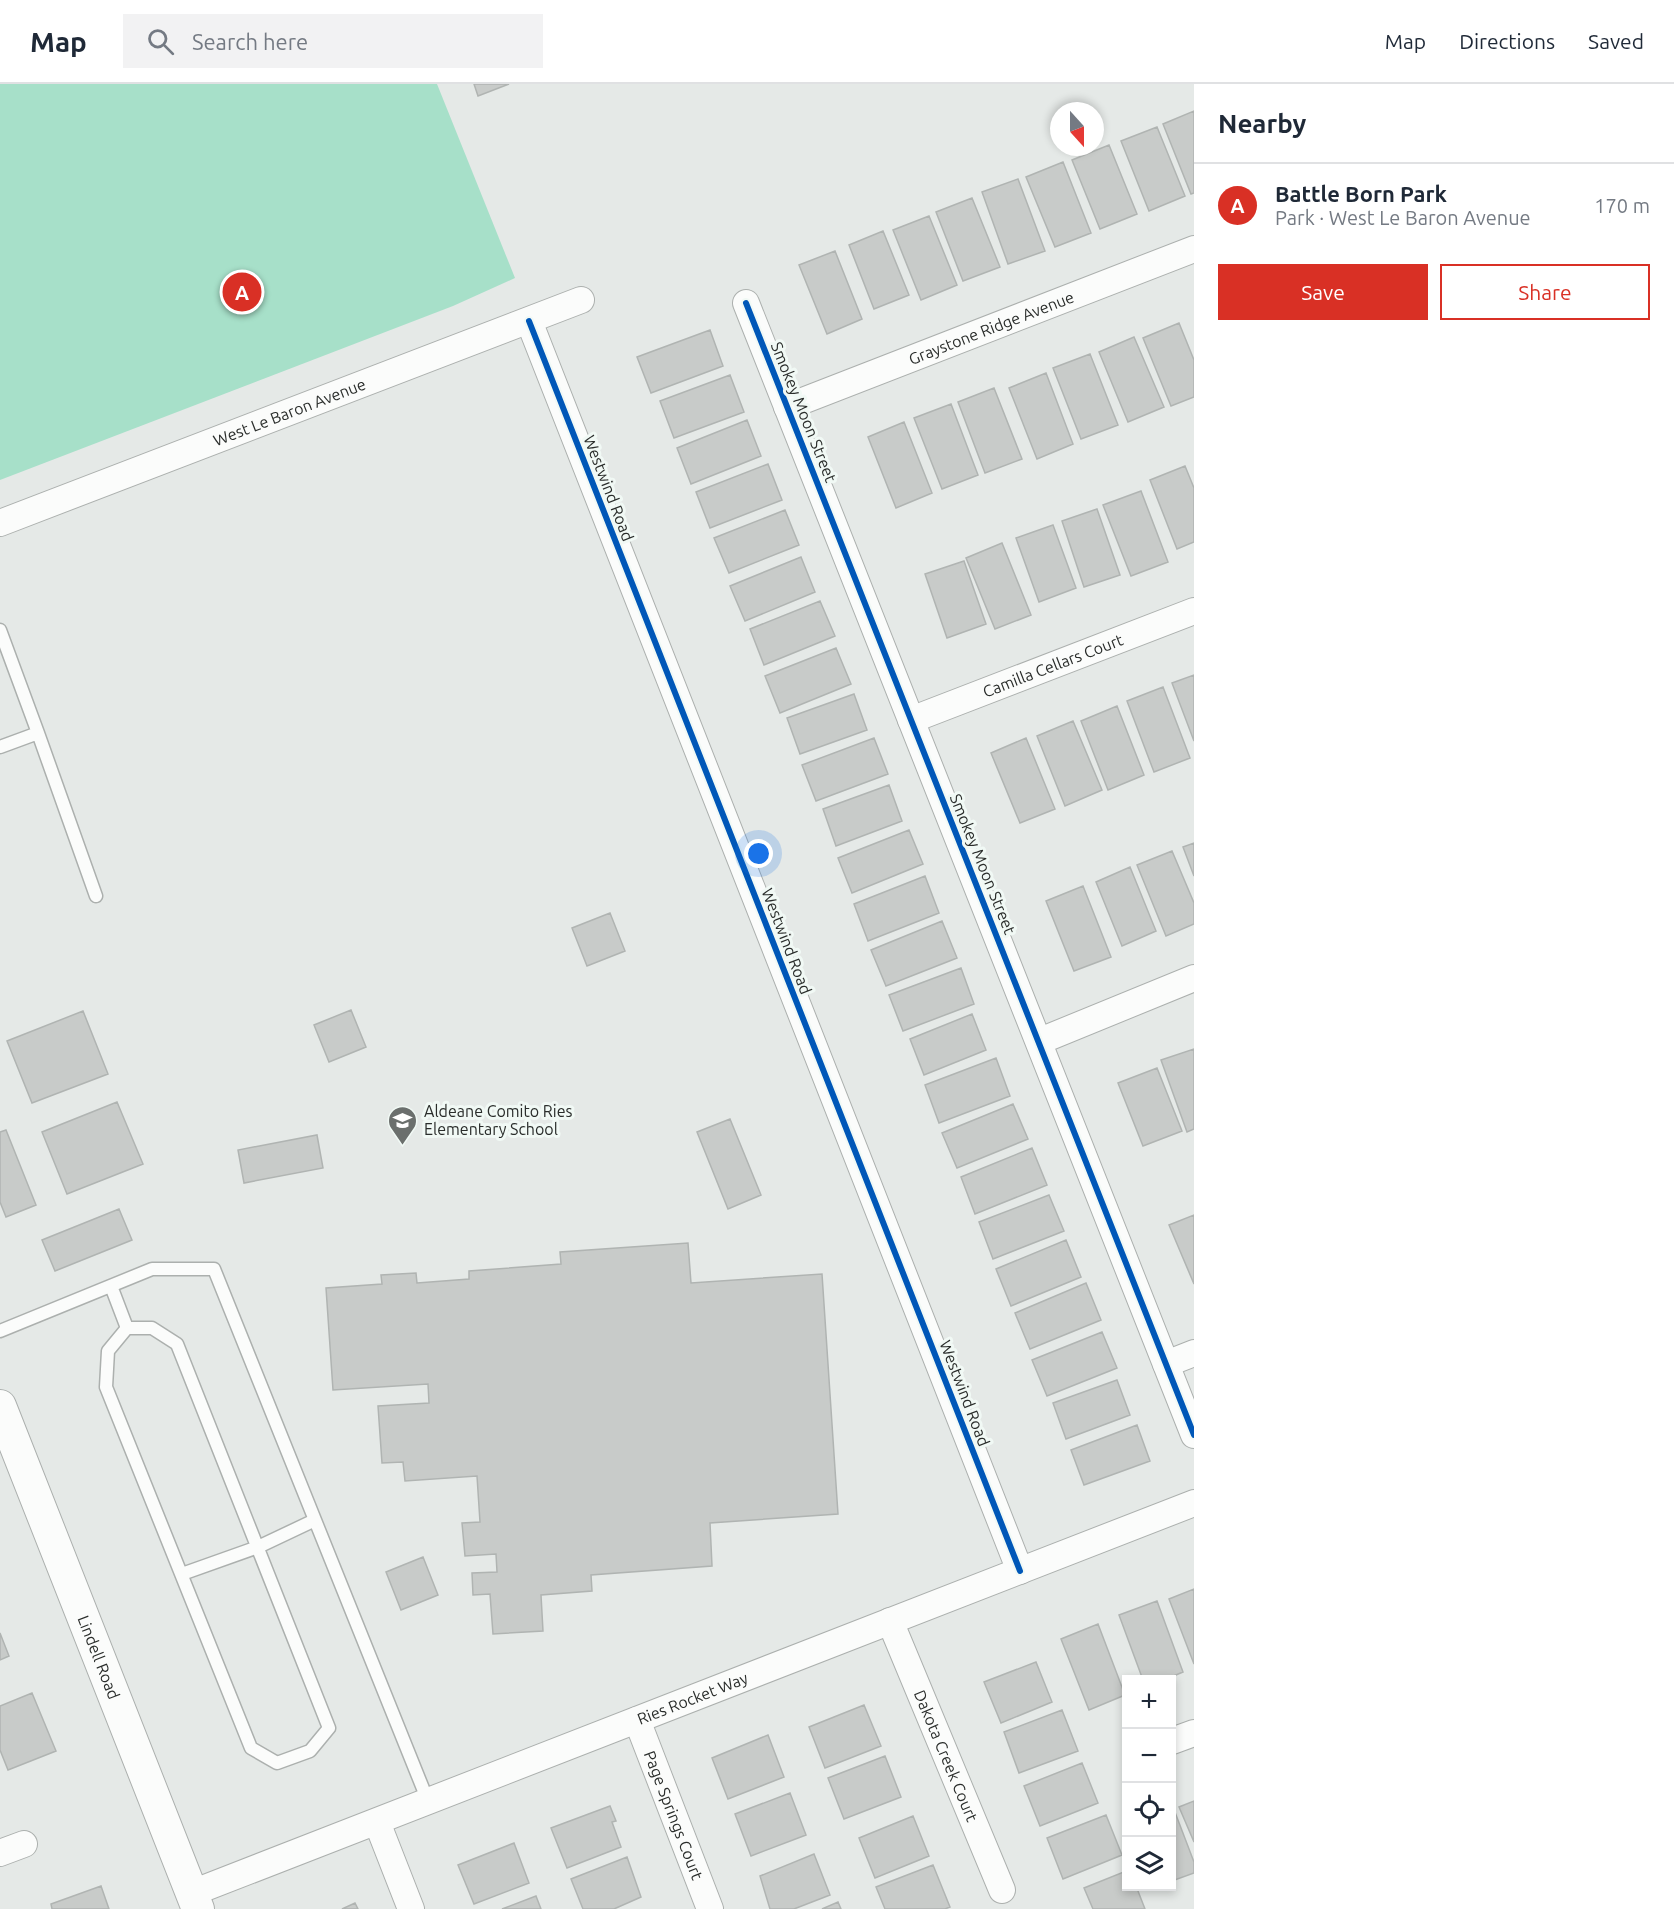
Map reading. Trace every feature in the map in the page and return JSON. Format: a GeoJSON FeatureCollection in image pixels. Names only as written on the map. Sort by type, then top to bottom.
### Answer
{"type":"FeatureCollection","features":[{"type":"Feature","properties":{"kind":"street","name":"Graystone Ridge Avenue"},"geometry":{"type":"LineString","coordinates":[[787,407],[1194,249]]}},
{"type":"Feature","properties":{"kind":"street","name":"West Le Baron Avenue"},"geometry":{"type":"LineString","coordinates":[[0,523],[581,300]]}},
{"type":"Feature","properties":{"kind":"street","name":"Smokey Moon Street"},"geometry":{"type":"LineString","coordinates":[[746,303],[1194,1435]]}},
{"type":"Feature","properties":{"kind":"street","name":"Westwind Road"},"geometry":{"type":"LineString","coordinates":[[529,321],[1020,1571]]}},
{"type":"Feature","properties":{"kind":"street","name":"Camilla Cellars Court"},"geometry":{"type":"LineString","coordinates":[[911,720],[1194,611]]}},
{"type":"Feature","properties":{"kind":"street"},"geometry":{"type":"LineString","coordinates":[[1040,1041],[1194,978]]}},
{"type":"Feature","properties":{"kind":"street"},"geometry":{"type":"LineString","coordinates":[[1166,1364],[1194,1353]]}},
{"type":"Feature","properties":{"kind":"street","name":"Lindell Road"},"geometry":{"type":"LineString","coordinates":[[0,1406],[195,1901]]}},
{"type":"Feature","properties":{"kind":"street","name":"Ries Rocket Way"},"geometry":{"type":"LineString","coordinates":[[195,1901],[428,1801],[1194,1503]]}},
{"type":"Feature","properties":{"kind":"street","name":"Dakota Creek Court"},"geometry":{"type":"LineString","coordinates":[[890,1621],[1002,1890]]}},
{"type":"Feature","properties":{"kind":"street","name":"Page Springs Court"},"geometry":{"type":"LineString","coordinates":[[637,1720],[710,1909]]}},
{"type":"Feature","properties":{"kind":"street"},"geometry":{"type":"LineString","coordinates":[[1176,1740],[1194,1733]]}},
{"type":"Feature","properties":{"kind":"street"},"geometry":{"type":"LineString","coordinates":[[376,1822],[411,1909]]}},
{"type":"Feature","properties":{"kind":"street"},"geometry":{"type":"LineString","coordinates":[[0,1853],[24,1844]]}},
{"type":"Feature","properties":{"kind":"lane"},"geometry":{"type":"LineString","coordinates":[[0,630],[96,896]]}},
{"type":"Feature","properties":{"kind":"lane"},"geometry":{"type":"LineString","coordinates":[[0,747],[39,733]]}},
{"type":"Feature","properties":{"kind":"lane"},"geometry":{"type":"LineString","coordinates":[[0,1331],[152,1269],[214,1269],[428,1801]]}},
{"type":"Feature","properties":{"kind":"lane"},"geometry":{"type":"LineString","coordinates":[[111,1286],[127,1328]]}},
{"type":"Feature","properties":{"kind":"lane"},"geometry":{"type":"LineString","coordinates":[[127,1328],[152,1328],[177,1344],[329,1728],[310,1751],[277,1763],[251,1748],[106,1387],[108,1351],[127,1328]]}},
{"type":"Feature","properties":{"kind":"lane"},"geometry":{"type":"LineString","coordinates":[[182,1574],[258,1547],[315,1520]]}},
{"type":"Feature","properties":{"kind":"green space"},"geometry":{"type":"Polygon","coordinates":[[[0,84],[437,84],[515,278],[453,306],[0,480],[0,84]]]}},
{"type":"Feature","properties":{"kind":"building"},"geometry":{"type":"Polygon","coordinates":[[[474,84],[509,84],[478,96],[474,84]]]}},
{"type":"Feature","properties":{"kind":"building"},"geometry":{"type":"Polygon","coordinates":[[[1194,111],[1194,193],[1191,194],[1163,124],[1194,111]]]}},
{"type":"Feature","properties":{"kind":"building"},"geometry":{"type":"Polygon","coordinates":[[[1157,127],[1185,196],[1149,211],[1121,141],[1157,127]]]}},
{"type":"Feature","properties":{"kind":"building"},"geometry":{"type":"Polygon","coordinates":[[[1109,145],[1137,214],[1100,229],[1072,160],[1082,156],[1104,156],[1104,147],[1109,145]]]}},
{"type":"Feature","properties":{"kind":"building"},"geometry":{"type":"Polygon","coordinates":[[[1063,162],[1091,233],[1055,247],[1026,177],[1063,162]]]}},
{"type":"Feature","properties":{"kind":"building"},"geometry":{"type":"Polygon","coordinates":[[[1018,179],[1045,251],[1008,264],[982,192],[1018,179]]]}},
{"type":"Feature","properties":{"kind":"building"},"geometry":{"type":"Polygon","coordinates":[[[972,198],[1000,267],[963,281],[936,212],[972,198]]]}},
{"type":"Feature","properties":{"kind":"building"},"geometry":{"type":"Polygon","coordinates":[[[929,216],[957,285],[921,300],[893,230],[929,216]]]}},
{"type":"Feature","properties":{"kind":"building"},"geometry":{"type":"Polygon","coordinates":[[[883,231],[909,295],[874,309],[849,245],[883,231]]]}},
{"type":"Feature","properties":{"kind":"building"},"geometry":{"type":"Polygon","coordinates":[[[835,251],[862,319],[827,334],[799,265],[835,251]]]}},
{"type":"Feature","properties":{"kind":"building"},"geometry":{"type":"Polygon","coordinates":[[[1179,323],[1194,360],[1194,397],[1171,406],[1143,338],[1179,323]]]}},
{"type":"Feature","properties":{"kind":"building"},"geometry":{"type":"Polygon","coordinates":[[[710,330],[723,366],[651,393],[637,357],[710,330]]]}},
{"type":"Feature","properties":{"kind":"building"},"geometry":{"type":"Polygon","coordinates":[[[1134,337],[1164,407],[1128,422],[1099,352],[1134,337]]]}},
{"type":"Feature","properties":{"kind":"building"},"geometry":{"type":"Polygon","coordinates":[[[1090,354],[1118,425],[1081,439],[1053,368],[1090,354]]]}},
{"type":"Feature","properties":{"kind":"building"},"geometry":{"type":"Polygon","coordinates":[[[1046,373],[1073,444],[1037,459],[1009,388],[1046,373]]]}},
{"type":"Feature","properties":{"kind":"building"},"geometry":{"type":"Polygon","coordinates":[[[730,375],[744,412],[674,438],[660,401],[730,375]]]}},
{"type":"Feature","properties":{"kind":"building"},"geometry":{"type":"Polygon","coordinates":[[[994,388],[1022,459],[985,473],[958,402],[994,388]]]}},
{"type":"Feature","properties":{"kind":"building"},"geometry":{"type":"Polygon","coordinates":[[[951,404],[978,475],[942,489],[914,418],[951,404]]]}},
{"type":"Feature","properties":{"kind":"building"},"geometry":{"type":"Polygon","coordinates":[[[747,420],[761,456],[691,484],[677,448],[747,420]]]}},
{"type":"Feature","properties":{"kind":"building"},"geometry":{"type":"Polygon","coordinates":[[[904,422],[932,493],[896,508],[868,437],[904,422]]]}},
{"type":"Feature","properties":{"kind":"building"},"geometry":{"type":"Polygon","coordinates":[[[768,464],[782,500],[710,528],[696,492],[768,464]]]}},
{"type":"Feature","properties":{"kind":"building"},"geometry":{"type":"Polygon","coordinates":[[[1185,466],[1194,488],[1194,542],[1177,549],[1150,480],[1185,466]]]}},
{"type":"Feature","properties":{"kind":"building"},"geometry":{"type":"Polygon","coordinates":[[[1141,491],[1168,562],[1131,576],[1103,505],[1141,491]]]}},
{"type":"Feature","properties":{"kind":"building"},"geometry":{"type":"Polygon","coordinates":[[[1097,509],[1120,575],[1084,587],[1062,521],[1097,509]]]}},
{"type":"Feature","properties":{"kind":"building"},"geometry":{"type":"Polygon","coordinates":[[[785,510],[799,545],[729,573],[714,538],[785,510]]]}},
{"type":"Feature","properties":{"kind":"building"},"geometry":{"type":"Polygon","coordinates":[[[1053,525],[1076,588],[1039,602],[1016,538],[1053,525]]]}},
{"type":"Feature","properties":{"kind":"building"},"geometry":{"type":"Polygon","coordinates":[[[1002,543],[1031,615],[995,629],[966,558],[1002,543]]]}},
{"type":"Feature","properties":{"kind":"building"},"geometry":{"type":"Polygon","coordinates":[[[801,557],[815,592],[745,621],[730,586],[801,557]]]}},
{"type":"Feature","properties":{"kind":"building"},"geometry":{"type":"Polygon","coordinates":[[[964,561],[986,624],[947,638],[925,574],[964,561]]]}},
{"type":"Feature","properties":{"kind":"building"},"geometry":{"type":"Polygon","coordinates":[[[820,601],[835,636],[764,665],[750,629],[820,601]]]}},
{"type":"Feature","properties":{"kind":"building"},"geometry":{"type":"Polygon","coordinates":[[[836,648],[851,684],[780,713],[765,676],[836,648]]]}},
{"type":"Feature","properties":{"kind":"building"},"geometry":{"type":"Polygon","coordinates":[[[1194,675],[1194,741],[1172,683],[1194,675]]]}},
{"type":"Feature","properties":{"kind":"building"},"geometry":{"type":"Polygon","coordinates":[[[1163,687],[1190,758],[1154,772],[1127,701],[1163,687]]]}},
{"type":"Feature","properties":{"kind":"building"},"geometry":{"type":"Polygon","coordinates":[[[854,694],[867,730],[800,754],[787,718],[854,694]]]}},
{"type":"Feature","properties":{"kind":"building"},"geometry":{"type":"Polygon","coordinates":[[[1117,706],[1144,775],[1108,790],[1081,721],[1117,706]]]}},
{"type":"Feature","properties":{"kind":"building"},"geometry":{"type":"Polygon","coordinates":[[[1073,721],[1102,790],[1065,806],[1037,736],[1073,721]]]}},
{"type":"Feature","properties":{"kind":"building"},"geometry":{"type":"Polygon","coordinates":[[[874,738],[888,774],[816,801],[802,765],[874,738]]]}},
{"type":"Feature","properties":{"kind":"building"},"geometry":{"type":"Polygon","coordinates":[[[1026,738],[1055,809],[1020,823],[991,753],[1026,738]]]}},
{"type":"Feature","properties":{"kind":"building"},"geometry":{"type":"Polygon","coordinates":[[[889,785],[902,821],[836,846],[823,809],[889,785]]]}},
{"type":"Feature","properties":{"kind":"building"},"geometry":{"type":"Polygon","coordinates":[[[909,830],[923,864],[852,893],[838,858],[909,830]]]}},
{"type":"Feature","properties":{"kind":"building"},"geometry":{"type":"Polygon","coordinates":[[[1194,843],[1194,876],[1183,847],[1194,843]]]}},
{"type":"Feature","properties":{"kind":"building"},"geometry":{"type":"Polygon","coordinates":[[[1172,851],[1194,903],[1194,924],[1166,936],[1137,865],[1172,851]]]}},
{"type":"Feature","properties":{"kind":"building"},"geometry":{"type":"Polygon","coordinates":[[[1130,867],[1156,931],[1122,946],[1096,882],[1130,867]]]}},
{"type":"Feature","properties":{"kind":"building"},"geometry":{"type":"Polygon","coordinates":[[[925,876],[939,913],[868,941],[854,904],[925,876]]]}},
{"type":"Feature","properties":{"kind":"building"},"geometry":{"type":"Polygon","coordinates":[[[1083,886],[1111,957],[1074,971],[1046,901],[1083,886]]]}},
{"type":"Feature","properties":{"kind":"building"},"geometry":{"type":"Polygon","coordinates":[[[610,913],[625,951],[587,966],[572,928],[610,913]]]}},
{"type":"Feature","properties":{"kind":"building"},"geometry":{"type":"Polygon","coordinates":[[[942,921],[957,958],[886,986],[871,950],[942,921]]]}},
{"type":"Feature","properties":{"kind":"building"},"geometry":{"type":"Polygon","coordinates":[[[961,968],[974,1004],[903,1031],[889,995],[961,968]]]}},
{"type":"Feature","properties":{"kind":"building"},"geometry":{"type":"Polygon","coordinates":[[[351,1010],[366,1047],[329,1062],[314,1025],[351,1010]]]}},
{"type":"Feature","properties":{"kind":"building"},"geometry":{"type":"Polygon","coordinates":[[[83,1011],[108,1074],[32,1103],[7,1041],[83,1011]]]}},
{"type":"Feature","properties":{"kind":"building"},"geometry":{"type":"Polygon","coordinates":[[[972,1014],[986,1050],[924,1075],[910,1039],[972,1014]]]}},
{"type":"Feature","properties":{"kind":"building"},"geometry":{"type":"Polygon","coordinates":[[[1194,1049],[1194,1129],[1187,1132],[1161,1060],[1194,1049]]]}},
{"type":"Feature","properties":{"kind":"building"},"geometry":{"type":"Polygon","coordinates":[[[996,1058],[1010,1096],[939,1123],[925,1085],[996,1058]]]}},
{"type":"Feature","properties":{"kind":"building"},"geometry":{"type":"Polygon","coordinates":[[[1157,1068],[1182,1131],[1143,1146],[1118,1083],[1157,1068]]]}},
{"type":"Feature","properties":{"kind":"building"},"geometry":{"type":"Polygon","coordinates":[[[117,1102],[143,1164],[67,1194],[42,1132],[117,1102]]]}},
{"type":"Feature","properties":{"kind":"building"},"geometry":{"type":"Polygon","coordinates":[[[1013,1104],[1028,1139],[957,1168],[942,1133],[1013,1104]]]}},
{"type":"Feature","properties":{"kind":"building"},"geometry":{"type":"Polygon","coordinates":[[[730,1119],[761,1195],[728,1209],[697,1132],[730,1119]]]}},
{"type":"Feature","properties":{"kind":"building"},"geometry":{"type":"Polygon","coordinates":[[[6,1130],[36,1205],[6,1217],[0,1202],[0,1132],[6,1130]]]}},
{"type":"Feature","properties":{"kind":"building"},"geometry":{"type":"Polygon","coordinates":[[[317,1135],[323,1168],[244,1183],[238,1150],[317,1135]]]}},
{"type":"Feature","properties":{"kind":"building"},"geometry":{"type":"Polygon","coordinates":[[[1032,1148],[1047,1185],[975,1214],[961,1177],[1032,1148]]]}},
{"type":"Feature","properties":{"kind":"building"},"geometry":{"type":"Polygon","coordinates":[[[1049,1195],[1064,1231],[993,1259],[979,1222],[1049,1195]]]}},
{"type":"Feature","properties":{"kind":"building"},"geometry":{"type":"Polygon","coordinates":[[[119,1209],[132,1240],[55,1271],[42,1240],[119,1209]]]}},
{"type":"Feature","properties":{"kind":"building"},"geometry":{"type":"Polygon","coordinates":[[[1194,1215],[1194,1284],[1169,1225],[1194,1215]]]}},
{"type":"Feature","properties":{"kind":"building"},"geometry":{"type":"Polygon","coordinates":[[[1066,1240],[1081,1277],[1011,1306],[996,1269],[1066,1240]]]}},
{"type":"Feature","properties":{"kind":"building"},"geometry":{"type":"Polygon","coordinates":[[[688,1243],[691,1283],[822,1274],[838,1514],[710,1523],[712,1566],[591,1575],[592,1591],[541,1595],[543,1631],[493,1634],[490,1594],[473,1595],[472,1573],[497,1572],[496,1554],[465,1556],[462,1523],[480,1522],[477,1476],[405,1481],[403,1462],[382,1463],[378,1406],[429,1403],[428,1384],[333,1390],[326,1288],[382,1284],[381,1275],[416,1273],[417,1283],[469,1279],[469,1271],[561,1264],[560,1252],[688,1243]]]}},
{"type":"Feature","properties":{"kind":"building"},"geometry":{"type":"Polygon","coordinates":[[[1086,1283],[1101,1320],[1030,1349],[1015,1313],[1086,1283]]]}},
{"type":"Feature","properties":{"kind":"building"},"geometry":{"type":"Polygon","coordinates":[[[1102,1332],[1117,1368],[1047,1396],[1032,1360],[1102,1332]]]}},
{"type":"Feature","properties":{"kind":"building"},"geometry":{"type":"Polygon","coordinates":[[[1117,1380],[1130,1415],[1066,1439],[1053,1403],[1117,1380]]]}},
{"type":"Feature","properties":{"kind":"building"},"geometry":{"type":"Polygon","coordinates":[[[1137,1425],[1150,1461],[1084,1485],[1071,1450],[1137,1425]]]}},
{"type":"Feature","properties":{"kind":"building"},"geometry":{"type":"Polygon","coordinates":[[[423,1557],[438,1595],[401,1610],[386,1572],[423,1557]]]}},
{"type":"Feature","properties":{"kind":"building"},"geometry":{"type":"Polygon","coordinates":[[[1194,1589],[1194,1664],[1169,1599],[1194,1589]]]}},
{"type":"Feature","properties":{"kind":"building"},"geometry":{"type":"Polygon","coordinates":[[[1157,1601],[1183,1672],[1176,1675],[1141,1675],[1119,1615],[1157,1601]]]}},
{"type":"Feature","properties":{"kind":"building"},"geometry":{"type":"Polygon","coordinates":[[[1098,1624],[1122,1687],[1122,1696],[1089,1710],[1061,1639],[1098,1624]]]}},
{"type":"Feature","properties":{"kind":"building"},"geometry":{"type":"Polygon","coordinates":[[[0,1633],[9,1656],[0,1660],[0,1633]]]}},
{"type":"Feature","properties":{"kind":"building"},"geometry":{"type":"Polygon","coordinates":[[[1036,1662],[1052,1702],[1001,1723],[984,1682],[1036,1662]]]}},
{"type":"Feature","properties":{"kind":"building"},"geometry":{"type":"Polygon","coordinates":[[[32,1693],[56,1751],[8,1770],[0,1750],[0,1706],[32,1693]]]}},
{"type":"Feature","properties":{"kind":"building"},"geometry":{"type":"Polygon","coordinates":[[[864,1705],[881,1746],[825,1768],[809,1727],[864,1705]]]}},
{"type":"Feature","properties":{"kind":"building"},"geometry":{"type":"Polygon","coordinates":[[[1062,1710],[1078,1751],[1019,1773],[1004,1732],[1062,1710]]]}},
{"type":"Feature","properties":{"kind":"building"},"geometry":{"type":"Polygon","coordinates":[[[768,1735],[784,1777],[728,1799],[712,1758],[768,1735]]]}},
{"type":"Feature","properties":{"kind":"building"},"geometry":{"type":"Polygon","coordinates":[[[885,1756],[901,1797],[844,1819],[828,1778],[885,1756]]]}},
{"type":"Feature","properties":{"kind":"building"},"geometry":{"type":"Polygon","coordinates":[[[1082,1763],[1098,1803],[1040,1826],[1024,1786],[1082,1763]]]}},
{"type":"Feature","properties":{"kind":"building"},"geometry":{"type":"Polygon","coordinates":[[[790,1793],[806,1835],[751,1856],[735,1814],[790,1793]]]}},
{"type":"Feature","properties":{"kind":"building"},"geometry":{"type":"Polygon","coordinates":[[[1194,1801],[1194,1842],[1179,1807],[1194,1801]]]}},
{"type":"Feature","properties":{"kind":"building"},"geometry":{"type":"Polygon","coordinates":[[[610,1806],[616,1821],[612,1822],[621,1847],[567,1868],[551,1828],[610,1806]]]}},
{"type":"Feature","properties":{"kind":"building"},"geometry":{"type":"Polygon","coordinates":[[[1106,1815],[1122,1855],[1063,1879],[1047,1838],[1106,1815]]]}},
{"type":"Feature","properties":{"kind":"building"},"geometry":{"type":"Polygon","coordinates":[[[1176,1815],[1194,1862],[1194,1873],[1176,1880],[1176,1815]]]}},
{"type":"Feature","properties":{"kind":"building"},"geometry":{"type":"Polygon","coordinates":[[[913,1816],[929,1856],[875,1878],[859,1838],[913,1816]]]}},
{"type":"Feature","properties":{"kind":"building"},"geometry":{"type":"Polygon","coordinates":[[[514,1843],[529,1883],[474,1904],[458,1865],[514,1843]]]}},
{"type":"Feature","properties":{"kind":"building"},"geometry":{"type":"Polygon","coordinates":[[[814,1854],[830,1895],[794,1909],[770,1909],[760,1876],[814,1854]]]}},
{"type":"Feature","properties":{"kind":"building"},"geometry":{"type":"Polygon","coordinates":[[[627,1857],[641,1897],[614,1909],[583,1909],[571,1879],[627,1857]]]}},
{"type":"Feature","properties":{"kind":"building"},"geometry":{"type":"Polygon","coordinates":[[[933,1865],[950,1907],[945,1909],[885,1909],[876,1887],[933,1865]]]}},
{"type":"Feature","properties":{"kind":"building"},"geometry":{"type":"Polygon","coordinates":[[[1122,1873],[1122,1891],[1138,1891],[1145,1909],[1093,1909],[1084,1888],[1122,1873]]]}},
{"type":"Feature","properties":{"kind":"building"},"geometry":{"type":"Polygon","coordinates":[[[101,1886],[109,1909],[52,1909],[51,1904],[101,1886]]]}},
{"type":"Feature","properties":{"kind":"building"},"geometry":{"type":"Polygon","coordinates":[[[536,1896],[541,1909],[502,1909],[536,1896]]]}},
{"type":"Feature","properties":{"kind":"building"},"geometry":{"type":"Polygon","coordinates":[[[838,1902],[841,1909],[822,1909],[838,1902]]]}},
{"type":"Feature","properties":{"kind":"building"},"geometry":{"type":"Polygon","coordinates":[[[355,1903],[358,1909],[342,1909],[355,1903]]]}},
{"type":"Feature","properties":{"kind":"cycle path"},"geometry":{"type":"LineString","coordinates":[[746,303],[1194,1435]]}},
{"type":"Feature","properties":{"kind":"cycle path"},"geometry":{"type":"LineString","coordinates":[[529,321],[1020,1571]]}},
{"type":"Feature","properties":{"kind":"place","name":"Battle Born Park"},"geometry":{"type":"Point","coordinates":[242,292]}},
{"type":"Feature","properties":{"kind":"place","name":"Aldeane Comito Ries Elementary School"},"geometry":{"type":"Point","coordinates":[403,1146]}}]}
